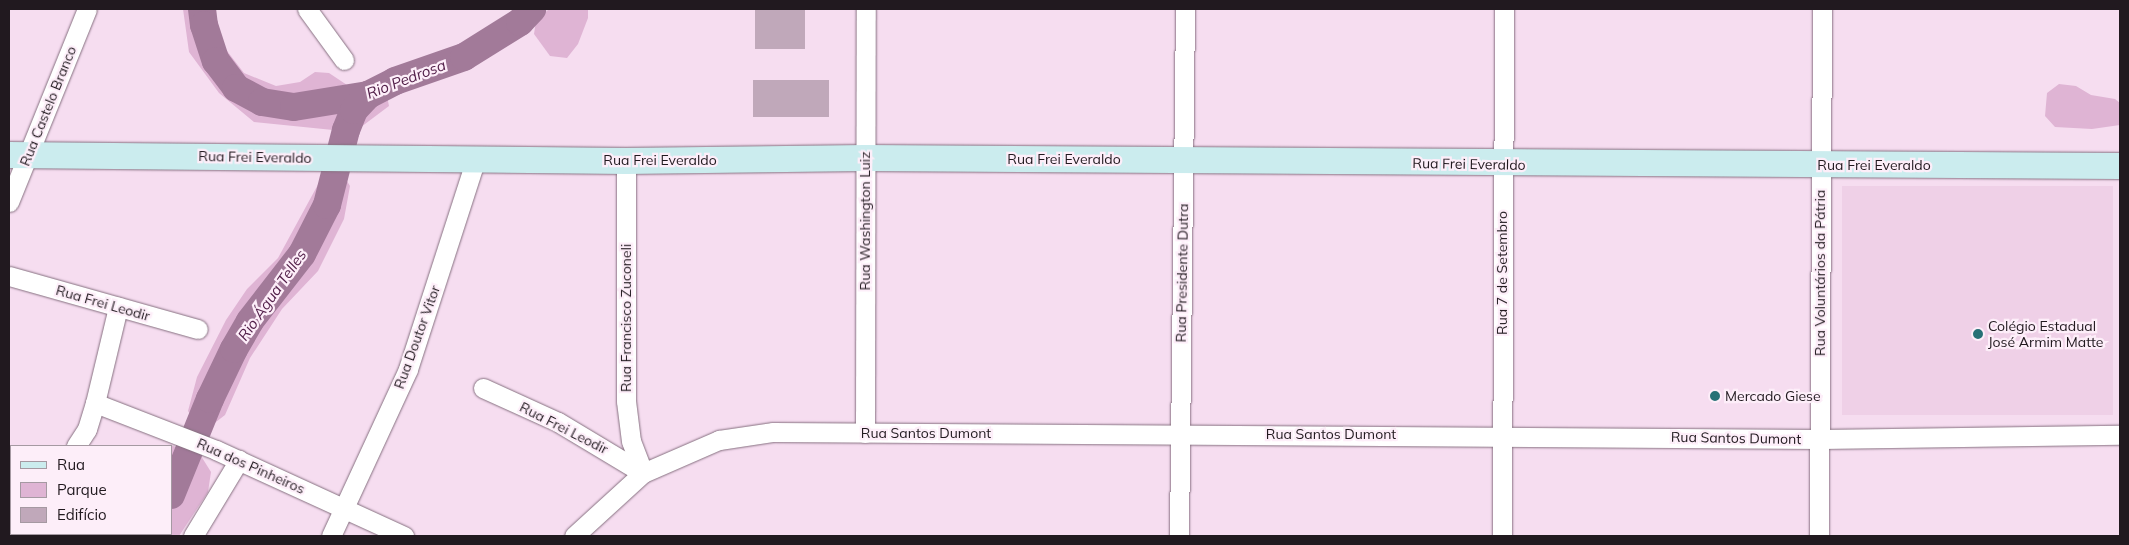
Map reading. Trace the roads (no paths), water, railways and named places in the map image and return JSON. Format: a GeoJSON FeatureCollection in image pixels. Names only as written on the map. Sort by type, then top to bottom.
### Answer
{"type":"FeatureCollection","features":[{"type":"Feature","properties":{"kind":"street","name":"Rua Castelo Branco"},"geometry":{"type":"LineString","coordinates":[[9,202],[19,155],[87,9]]}},
{"type":"Feature","properties":{"kind":"street"},"geometry":{"type":"LineString","coordinates":[[307,9],[344,60]]}},
{"type":"Feature","properties":{"kind":"street","name":"Rua Washington Luiz"},"geometry":{"type":"LineString","coordinates":[[865,432],[866,9]]}},
{"type":"Feature","properties":{"kind":"street","name":"Rua Presidente Dutra"},"geometry":{"type":"LineString","coordinates":[[1179,536],[1185,9]]}},
{"type":"Feature","properties":{"kind":"street","name":"Rua 7 de Setembro"},"geometry":{"type":"LineString","coordinates":[[1502,536],[1504,9]]}},
{"type":"Feature","properties":{"kind":"street","name":"Rua Voluntários da Pátria"},"geometry":{"type":"LineString","coordinates":[[1819,536],[1822,9]]}},
{"type":"Feature","properties":{"kind":"street","name":"Rua Frei Everaldo"},"geometry":{"type":"LineString","coordinates":[[19,155],[626,161],[865,158],[1503,164],[2120,166]]}},
{"type":"Feature","properties":{"kind":"street","name":"Rua Doutor Vitor"},"geometry":{"type":"LineString","coordinates":[[331,536],[408,369],[476,159]]}},
{"type":"Feature","properties":{"kind":"street","name":"Rua Francisco Zuconeli"},"geometry":{"type":"LineString","coordinates":[[626,161],[626,401],[631,442],[643,473]]}},
{"type":"Feature","properties":{"kind":"street","name":"Rua Frei Leodir"},"geometry":{"type":"LineString","coordinates":[[9,276],[198,328]]}},
{"type":"Feature","properties":{"kind":"street"},"geometry":{"type":"LineString","coordinates":[[77,445],[87,429],[95,403],[118,307]]}},
{"type":"Feature","properties":{"kind":"street","name":"Rua Frei Leodir"},"geometry":{"type":"LineString","coordinates":[[483,388],[558,422],[643,473]]}},
{"type":"Feature","properties":{"kind":"street","name":"Rua dos Pinheiros"},"geometry":{"type":"LineString","coordinates":[[95,403],[174,432],[216,450],[404,536]]}},
{"type":"Feature","properties":{"kind":"street","name":"Rua Santos Dumont"},"geometry":{"type":"LineString","coordinates":[[574,536],[643,473],[719,440],[773,432],[1821,438],[2120,435]]}},
{"type":"Feature","properties":{"kind":"street"},"geometry":{"type":"LineString","coordinates":[[193,536],[239,460]]}},
{"type":"Feature","properties":{"kind":"waterway","name":"Rio Pedrosa"},"geometry":{"type":"LineString","coordinates":[[202,9],[204,25],[216,61],[236,88],[262,102],[294,107],[368,95],[395,81],[464,57],[520,22],[532,9]]}},
{"type":"Feature","properties":{"kind":"waterway","name":"Rio Água Telles"},"geometry":{"type":"LineString","coordinates":[[172,493],[210,399],[234,349],[250,321],[302,254],[327,205],[346,130],[354,110],[368,95]]}},
{"type":"Feature","properties":{"kind":"place","name":"Colégio Estadual José Armim Matte"},"geometry":{"type":"Point","coordinates":[1978,334]}},
{"type":"Feature","properties":{"kind":"place","name":"Mercado Giese"},"geometry":{"type":"Point","coordinates":[1715,396]}}]}
